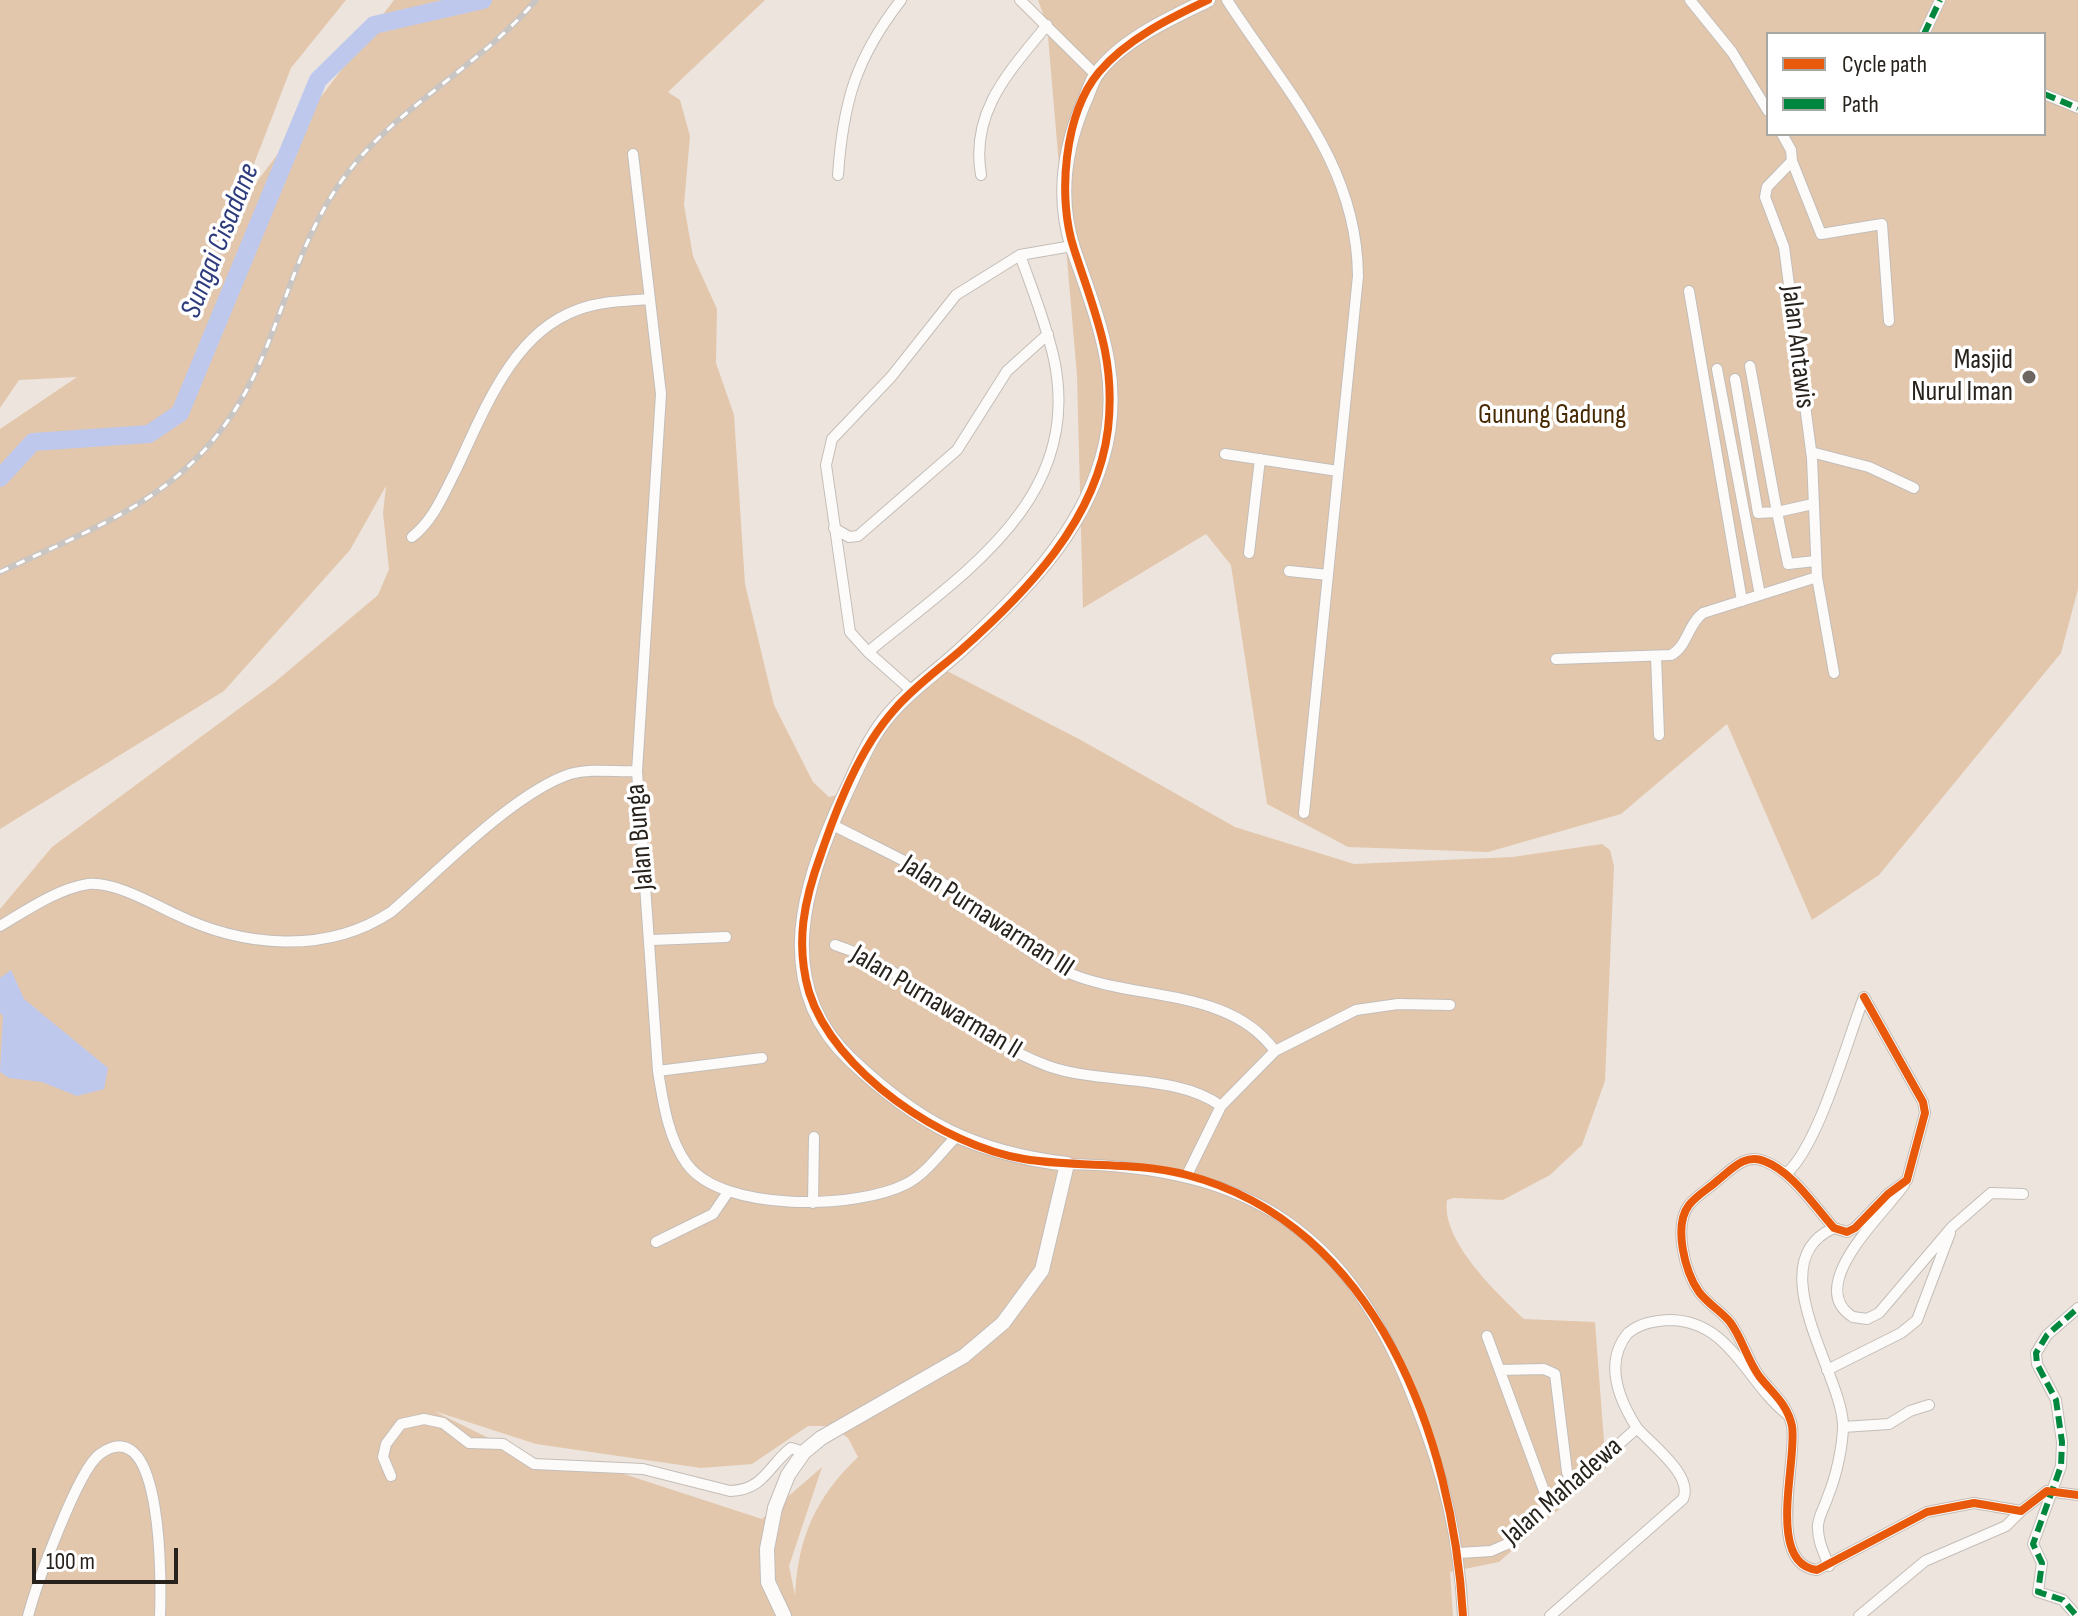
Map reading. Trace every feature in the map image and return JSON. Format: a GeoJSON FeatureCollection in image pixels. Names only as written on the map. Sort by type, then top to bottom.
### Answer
{"type":"FeatureCollection","features":[{"type":"Feature","properties":{"kind":"street"},"geometry":{"type":"LineString","coordinates":[[838,175],[844,117],[858,67],[867,46],[901,0]]}},
{"type":"Feature","properties":{"kind":"street"},"geometry":{"type":"LineString","coordinates":[[1020,0],[1096,75]]}},
{"type":"Feature","properties":{"kind":"street"},"geometry":{"type":"LineString","coordinates":[[1208,0],[1167,20],[1123,50],[1096,75],[1069,139],[1064,166],[1066,219],[1072,246],[1103,329],[1108,358],[1108,431],[1094,483],[1071,530],[1043,567],[966,646],[912,691],[870,742],[831,824],[808,888],[800,936],[811,997],[842,1052],[871,1079],[955,1138],[1019,1159],[1141,1168],[1187,1175],[1265,1208],[1295,1227],[1336,1264],[1365,1302],[1393,1350],[1425,1429],[1447,1493],[1459,1553],[1463,1616]]}},
{"type":"Feature","properties":{"kind":"street"},"geometry":{"type":"LineString","coordinates":[[1227,0],[1333,160],[1354,225],[1358,276],[1304,813]]}},
{"type":"Feature","properties":{"kind":"street"},"geometry":{"type":"LineString","coordinates":[[1690,0],[1732,52],[1766,108]]}},
{"type":"Feature","properties":{"kind":"street"},"geometry":{"type":"LineString","coordinates":[[1925,32],[1940,0]]}},
{"type":"Feature","properties":{"kind":"street"},"geometry":{"type":"LineString","coordinates":[[981,175],[979,136],[987,106],[1047,25]]}},
{"type":"Feature","properties":{"kind":"street"},"geometry":{"type":"LineString","coordinates":[[2046,95],[2078,108]]}},
{"type":"Feature","properties":{"kind":"street"},"geometry":{"type":"LineString","coordinates":[[1783,136],[1821,234],[1882,224],[1889,321]]}},
{"type":"Feature","properties":{"kind":"street"},"geometry":{"type":"LineString","coordinates":[[633,154],[661,394],[637,771]]}},
{"type":"Feature","properties":{"kind":"street","name":"Jalan Antawis"},"geometry":{"type":"LineString","coordinates":[[1792,161],[1767,187],[1765,197],[1783,240],[1811,452],[1815,561],[1834,673]]}},
{"type":"Feature","properties":{"kind":"street"},"geometry":{"type":"LineString","coordinates":[[912,691],[855,639],[847,622],[826,465],[832,439],[899,368],[956,295],[1020,255],[1072,246]]}},
{"type":"Feature","properties":{"kind":"street"},"geometry":{"type":"LineString","coordinates":[[868,652],[985,554],[1013,525],[1040,485],[1049,458],[1058,408],[1054,360],[1020,255]]}},
{"type":"Feature","properties":{"kind":"street"},"geometry":{"type":"LineString","coordinates":[[1689,291],[1742,601]]}},
{"type":"Feature","properties":{"kind":"street"},"geometry":{"type":"LineString","coordinates":[[412,537],[434,515],[501,381],[534,338],[556,320],[577,310],[608,302],[649,299]]}},
{"type":"Feature","properties":{"kind":"street"},"geometry":{"type":"LineString","coordinates":[[834,528],[849,537],[858,536],[942,466],[968,435],[1007,371],[1048,334]]}},
{"type":"Feature","properties":{"kind":"street"},"geometry":{"type":"LineString","coordinates":[[1750,366],[1786,562],[1792,565],[1815,561]]}},
{"type":"Feature","properties":{"kind":"street"},"geometry":{"type":"LineString","coordinates":[[1717,369],[1760,595]]}},
{"type":"Feature","properties":{"kind":"street"},"geometry":{"type":"LineString","coordinates":[[1735,379],[1758,513],[1813,504]]}},
{"type":"Feature","properties":{"kind":"street"},"geometry":{"type":"LineString","coordinates":[[1811,452],[1869,467],[1914,488]]}},
{"type":"Feature","properties":{"kind":"street"},"geometry":{"type":"LineString","coordinates":[[1225,454],[1338,471]]}},
{"type":"Feature","properties":{"kind":"street"},"geometry":{"type":"LineString","coordinates":[[1249,553],[1260,459]]}},
{"type":"Feature","properties":{"kind":"street"},"geometry":{"type":"LineString","coordinates":[[1289,571],[1328,575]]}},
{"type":"Feature","properties":{"kind":"street"},"geometry":{"type":"LineString","coordinates":[[1556,659],[1676,654],[1693,623],[1703,613],[1817,577]]}},
{"type":"Feature","properties":{"kind":"street"},"geometry":{"type":"LineString","coordinates":[[1656,656],[1659,735]]}},
{"type":"Feature","properties":{"kind":"street","name":"Jalan Bunga"},"geometry":{"type":"LineString","coordinates":[[0,926],[41,901],[90,884],[123,890],[190,921],[258,940],[301,941],[343,934],[374,923],[391,912],[512,809],[551,783],[593,770],[637,771],[652,940],[658,1071],[664,1114],[687,1165],[728,1192],[813,1203],[902,1186],[920,1174],[955,1138]]}},
{"type":"Feature","properties":{"kind":"street","name":"Jalan Purnawarman III"},"geometry":{"type":"LineString","coordinates":[[831,824],[947,886],[1057,968],[1086,980],[1219,1010],[1252,1026],[1275,1051]]}},
{"type":"Feature","properties":{"kind":"street"},"geometry":{"type":"LineString","coordinates":[[652,940],[726,937]]}},
{"type":"Feature","properties":{"kind":"street","name":"Jalan Purnawarman II"},"geometry":{"type":"LineString","coordinates":[[835,945],[881,964],[969,1026],[1026,1058],[1086,1076],[1190,1090],[1221,1106]]}},
{"type":"Feature","properties":{"kind":"street"},"geometry":{"type":"LineString","coordinates":[[1786,1174],[1798,1162],[1811,1138],[1864,997],[1915,1082],[1925,1113],[1907,1180],[1839,1274],[1837,1292],[1847,1314],[1867,1319],[1879,1313],[1952,1227],[1991,1193],[2023,1194]]}},
{"type":"Feature","properties":{"kind":"street"},"geometry":{"type":"LineString","coordinates":[[1187,1175],[1221,1106],[1275,1051],[1356,1010],[1398,1004],[1450,1005]]}},
{"type":"Feature","properties":{"kind":"street"},"geometry":{"type":"LineString","coordinates":[[658,1071],[762,1058]]}},
{"type":"Feature","properties":{"kind":"street"},"geometry":{"type":"LineString","coordinates":[[813,1203],[814,1137]]}},
{"type":"Feature","properties":{"kind":"street"},"geometry":{"type":"LineString","coordinates":[[1907,1180],[1847,1232],[1834,1228],[1786,1174],[1761,1159],[1742,1162],[1691,1202],[1683,1228],[1685,1256],[1694,1283],[1705,1300],[1728,1320],[1759,1376],[1782,1402],[1790,1417],[1793,1450],[1785,1515],[1787,1533],[1809,1569],[1829,1566],[1927,1512],[1974,1503],[2021,1511]]}},
{"type":"Feature","properties":{"kind":"street"},"geometry":{"type":"LineString","coordinates":[[784,1616],[768,1582],[767,1549],[781,1491],[804,1452],[821,1438],[964,1356],[1003,1323],[1042,1270],[1067,1164]]}},
{"type":"Feature","properties":{"kind":"street"},"geometry":{"type":"LineString","coordinates":[[656,1242],[713,1214],[728,1192]]}},
{"type":"Feature","properties":{"kind":"street"},"geometry":{"type":"LineString","coordinates":[[1827,1370],[1901,1333],[1917,1320],[1952,1227]]}},
{"type":"Feature","properties":{"kind":"street"},"geometry":{"type":"LineString","coordinates":[[1829,1566],[1818,1524],[1832,1486],[1843,1427],[1806,1311],[1803,1287],[1812,1249],[1823,1234],[1834,1228]]}},
{"type":"Feature","properties":{"kind":"street"},"geometry":{"type":"LineString","coordinates":[[2075,1614],[2063,1600],[2040,1593],[2037,1588],[2042,1563],[2034,1550],[2033,1540],[2061,1466],[2062,1442],[2056,1400],[2037,1364],[2036,1353],[2047,1335],[2078,1308]]}},
{"type":"Feature","properties":{"kind":"street"},"geometry":{"type":"LineString","coordinates":[[1637,1428],[1619,1395],[1616,1360],[1628,1333],[1652,1321],[1696,1324],[1715,1334],[1730,1347],[1772,1403],[1790,1417]]}},
{"type":"Feature","properties":{"kind":"street"},"geometry":{"type":"LineString","coordinates":[[1487,1336],[1550,1507]]}},
{"type":"Feature","properties":{"kind":"street"},"geometry":{"type":"LineString","coordinates":[[1500,1370],[1544,1369],[1555,1374],[1567,1472],[1572,1485]]}},
{"type":"Feature","properties":{"kind":"street"},"geometry":{"type":"LineString","coordinates":[[1843,1427],[1889,1424],[1910,1411],[1929,1405]]}},
{"type":"Feature","properties":{"kind":"street"},"geometry":{"type":"LineString","coordinates":[[391,1476],[383,1457],[386,1444],[401,1424],[414,1419],[443,1423],[469,1443],[503,1444],[534,1464],[643,1469],[730,1491],[741,1491],[763,1481],[791,1448],[804,1452]]}},
{"type":"Feature","properties":{"kind":"street","name":"Jalan Mahadewa"},"geometry":{"type":"LineString","coordinates":[[1459,1553],[1499,1548],[1550,1507],[1637,1428],[1683,1479],[1686,1486],[1683,1499],[1550,1616]]}},
{"type":"Feature","properties":{"kind":"street"},"geometry":{"type":"LineString","coordinates":[[28,1616],[82,1476],[103,1451],[120,1448],[134,1456],[156,1505],[160,1537],[160,1616]]}},
{"type":"Feature","properties":{"kind":"street"},"geometry":{"type":"LineString","coordinates":[[1859,1616],[1925,1561],[2006,1526],[2021,1511],[2053,1489],[2078,1495]]}},
{"type":"Feature","properties":{"kind":"green space"},"geometry":{"type":"Polygon","coordinates":[[[0,0],[346,0],[291,68],[237,208],[394,0],[765,0],[668,92],[680,100],[690,136],[684,205],[693,256],[717,309],[716,363],[734,415],[745,584],[774,705],[813,782],[829,797],[840,794],[852,766],[933,669],[947,671],[1079,739],[1235,827],[1354,864],[1512,857],[1602,844],[1610,850],[1614,866],[1605,1081],[1582,1145],[1550,1175],[1503,1200],[1447,1200],[1447,1216],[1462,1249],[1486,1281],[1524,1319],[1595,1322],[1606,1468],[1499,1562],[1450,1572],[1453,1616],[0,1616],[0,909],[52,847],[275,682],[378,595],[389,569],[383,513],[386,486],[350,550],[224,691],[0,829],[0,429],[77,377],[19,380],[0,408],[0,0]],[[434,1411],[553,1470],[624,1474],[762,1519],[822,1467],[789,1566],[795,1595],[800,1555],[812,1519],[831,1487],[858,1457],[848,1438],[831,1426],[808,1426],[752,1464],[701,1468],[536,1444],[434,1411]]]}},
{"type":"Feature","properties":{"kind":"green space","name":"Gunung Gadung"},"geometry":{"type":"Polygon","coordinates":[[[1038,0],[2078,0],[2078,589],[2061,653],[1879,875],[1812,920],[1727,724],[1621,814],[1488,852],[1348,847],[1267,804],[1231,565],[1206,534],[1083,608],[1077,376],[1047,25],[1038,0]]]}},
{"type":"Feature","properties":{"kind":"water"},"geometry":{"type":"Polygon","coordinates":[[[11,970],[24,999],[108,1068],[104,1089],[77,1096],[42,1082],[9,1078],[0,1072],[3,1016],[0,1013],[0,978],[11,970]]]}},
{"type":"Feature","properties":{"kind":"waterway","name":"Sungai Cisadane"},"geometry":{"type":"LineString","coordinates":[[0,478],[33,442],[149,434],[180,413],[318,80],[374,25],[483,0]]}},
{"type":"Feature","properties":{"kind":"railway"},"geometry":{"type":"LineString","coordinates":[[0,572],[123,513],[158,491],[189,465],[218,434],[243,397],[265,351],[311,235],[334,191],[369,148],[392,126],[491,45],[536,0]]}},
{"type":"Feature","properties":{"kind":"marked path"},"geometry":{"type":"LineString","coordinates":[[1925,32],[1940,0]]}},
{"type":"Feature","properties":{"kind":"marked path"},"geometry":{"type":"LineString","coordinates":[[2046,95],[2078,108]]}},
{"type":"Feature","properties":{"kind":"marked path"},"geometry":{"type":"LineString","coordinates":[[2075,1614],[2063,1600],[2038,1592],[2042,1563],[2033,1544],[2061,1466],[2062,1442],[2056,1400],[2037,1364],[2036,1353],[2047,1335],[2078,1308]]}},
{"type":"Feature","properties":{"kind":"cycle path"},"geometry":{"type":"LineString","coordinates":[[1208,0],[1150,30],[1110,60],[1087,90],[1071,133],[1065,182],[1069,228],[1102,337],[1109,380],[1108,429],[1090,494],[1074,524],[1033,579],[985,629],[902,701],[871,741],[843,796],[810,888],[802,939],[805,974],[822,1022],[842,1050],[867,1077],[927,1122],[960,1139],[1024,1159],[1147,1168],[1187,1175],[1253,1201],[1309,1240],[1355,1290],[1392,1348],[1421,1412],[1442,1479],[1456,1548],[1463,1616]]}},
{"type":"Feature","properties":{"kind":"cycle path"},"geometry":{"type":"LineString","coordinates":[[1864,997],[1923,1102],[1925,1113],[1907,1180],[1847,1232],[1834,1228],[1802,1190],[1775,1166],[1751,1159],[1733,1168],[1695,1199],[1684,1214],[1682,1225],[1685,1261],[1694,1283],[1730,1322],[1759,1376],[1790,1418],[1793,1441],[1787,1508],[1792,1549],[1801,1563],[1817,1570],[1927,1512],[1974,1503],[2021,1511],[2047,1491],[2078,1495]]}},
{"type":"Feature","properties":{"kind":"place","name":"Masjid Nurul Iman"},"geometry":{"type":"Point","coordinates":[2029,377]}}]}
